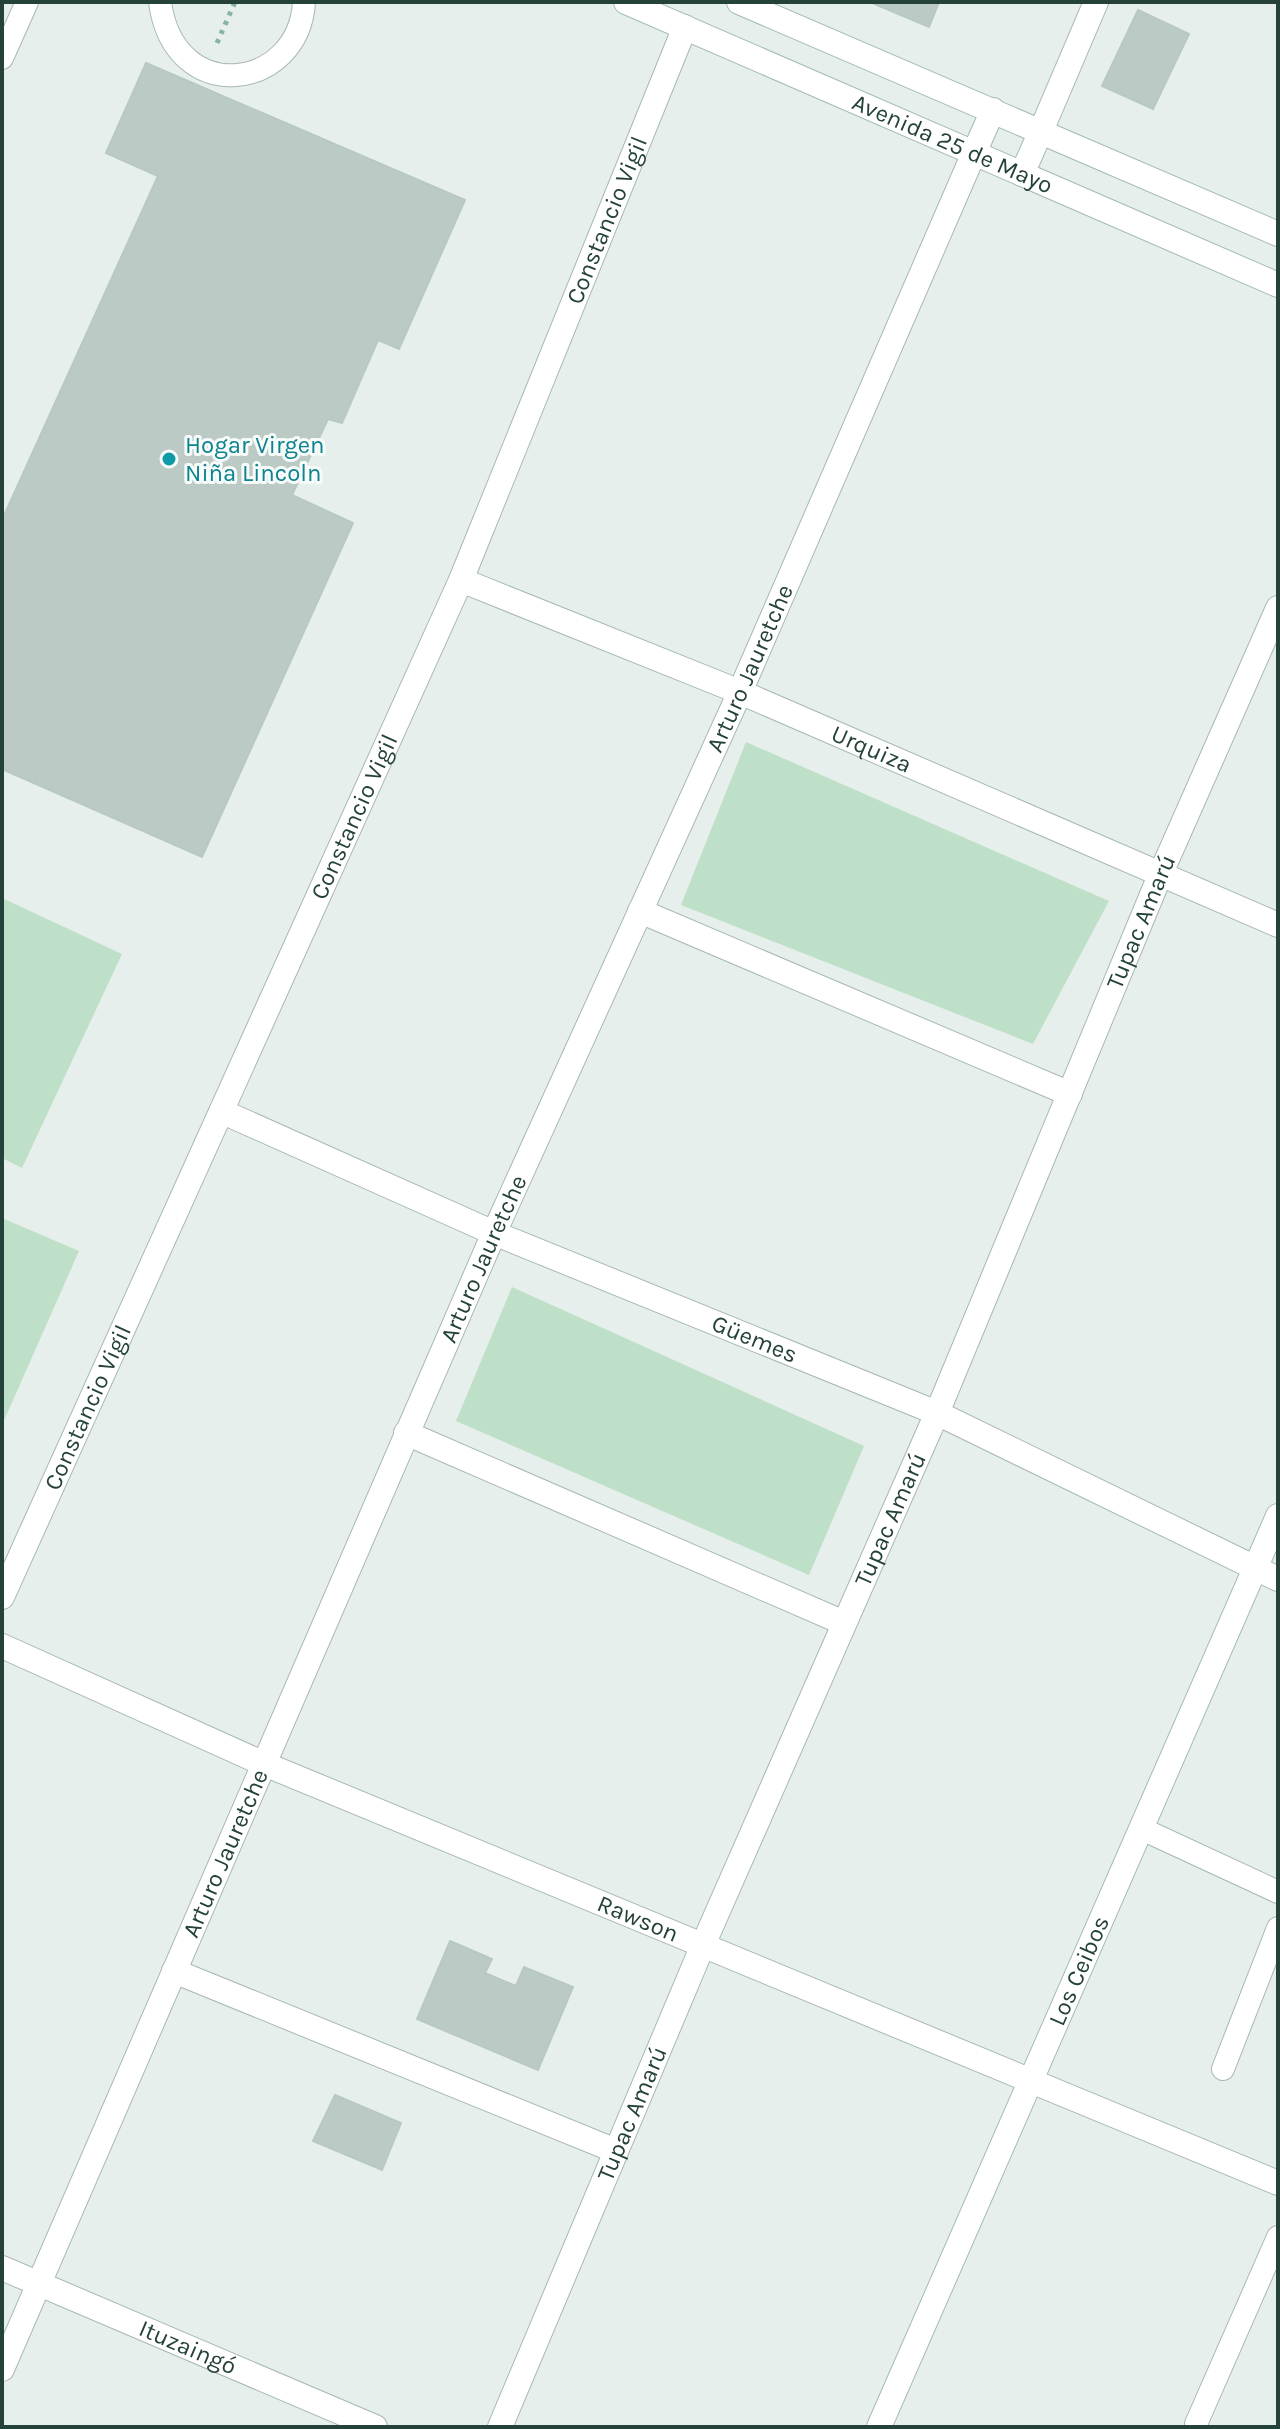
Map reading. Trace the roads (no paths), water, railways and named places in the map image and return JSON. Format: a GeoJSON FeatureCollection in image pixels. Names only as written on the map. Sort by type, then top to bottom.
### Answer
{"type":"FeatureCollection","features":[{"type":"Feature","properties":{"kind":"street","name":"Avenida 25 de Mayo"},"geometry":{"type":"LineString","coordinates":[[626,2],[1278,285]]}},
{"type":"Feature","properties":{"kind":"street","name":"Avenida 25 de Mayo"},"geometry":{"type":"LineString","coordinates":[[739,2],[1278,234]]}},
{"type":"Feature","properties":{"kind":"street"},"geometry":{"type":"LineString","coordinates":[[1022,174],[1096,2]]}},
{"type":"Feature","properties":{"kind":"street","name":"Constancio Vigil"},"geometry":{"type":"LineString","coordinates":[[2,1597],[461,580],[685,27]]}},
{"type":"Feature","properties":{"kind":"street","name":"Arturo Jauretche"},"geometry":{"type":"LineString","coordinates":[[2,2369],[406,1433],[740,692],[993,110]]}},
{"type":"Feature","properties":{"kind":"street","name":"Urquiza"},"geometry":{"type":"LineString","coordinates":[[461,580],[740,692],[1278,925]]}},
{"type":"Feature","properties":{"kind":"street","name":"Tupac Amarú"},"geometry":{"type":"LineString","coordinates":[[500,2427],[703,1945],[937,1413],[1161,873],[1278,608]]}},
{"type":"Feature","properties":{"kind":"street"},"geometry":{"type":"LineString","coordinates":[[640,911],[1070,1094]]}},
{"type":"Feature","properties":{"kind":"street","name":"Güemes"},"geometry":{"type":"LineString","coordinates":[[223,1112],[494,1233],[937,1413],[1278,1579]]}},
{"type":"Feature","properties":{"kind":"street"},"geometry":{"type":"LineString","coordinates":[[406,1433],[844,1623]]}},
{"type":"Feature","properties":{"kind":"street","name":"Los Ceibos"},"geometry":{"type":"LineString","coordinates":[[879,2427],[1278,1516]]}},
{"type":"Feature","properties":{"kind":"street","name":"Rawson"},"geometry":{"type":"LineString","coordinates":[[2,1646],[262,1763],[1278,2183]]}},
{"type":"Feature","properties":{"kind":"street"},"geometry":{"type":"LineString","coordinates":[[174,1971],[616,2151]]}},
{"type":"Feature","properties":{"kind":"street","name":"Ituzaingó"},"geometry":{"type":"LineString","coordinates":[[2,2268],[40,2287],[375,2427]]}},
{"type":"Feature","properties":{"kind":"lane"},"geometry":{"type":"LineString","coordinates":[[2,58],[27,2]]}},
{"type":"Feature","properties":{"kind":"lane"},"geometry":{"type":"LineString","coordinates":[[160,2],[163,25],[176,50],[190,64],[223,77],[246,74],[269,63],[288,45],[303,20],[304,2]]}},
{"type":"Feature","properties":{"kind":"lane"},"geometry":{"type":"LineString","coordinates":[[1142,1829],[1278,1892]]}},
{"type":"Feature","properties":{"kind":"lane"},"geometry":{"type":"LineString","coordinates":[[1223,2069],[1278,1928]]}},
{"type":"Feature","properties":{"kind":"lane"},"geometry":{"type":"LineString","coordinates":[[1196,2424],[1278,2237]]}},
{"type":"Feature","properties":{"kind":"place","name":"Hogar Virgen Niña Lincoln"},"geometry":{"type":"Point","coordinates":[169,459]}}]}
